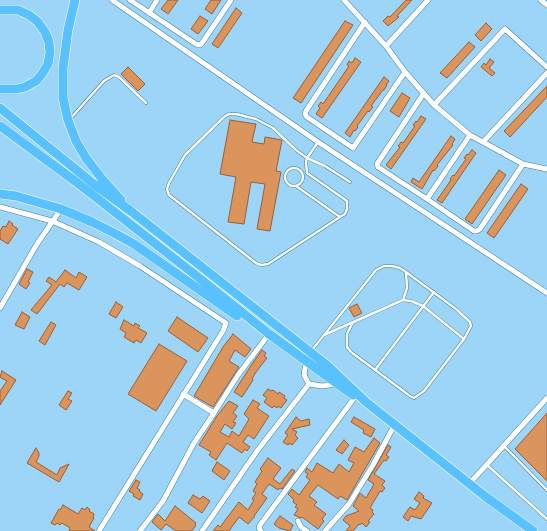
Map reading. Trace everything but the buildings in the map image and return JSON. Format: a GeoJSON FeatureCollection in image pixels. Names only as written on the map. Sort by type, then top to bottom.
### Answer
{"type":"FeatureCollection","features":[{"type":"Feature","properties":{"kind":"highway"},"geometry":{"type":"LineString","coordinates":[[75,0],[68,30],[63,68],[63,98],[68,120],[76,141],[86,158],[102,179],[132,212]]}},
{"type":"Feature","properties":{"kind":"highway"},"geometry":{"type":"LineString","coordinates":[[0,10],[18,10],[29,15],[38,22],[45,32],[49,42],[50,52],[48,64],[36,81],[25,87],[17,89],[0,89]]}},
{"type":"Feature","properties":{"kind":"highway"},"geometry":{"type":"LineString","coordinates":[[0,108],[95,185],[132,212],[328,366],[366,402],[533,531]]}},
{"type":"Feature","properties":{"kind":"highway"},"geometry":{"type":"LineString","coordinates":[[0,126],[87,190],[267,333],[336,384],[355,397],[366,402]]}},
{"type":"Feature","properties":{"kind":"highway"},"geometry":{"type":"LineString","coordinates":[[0,194],[16,196],[61,209],[92,222],[134,244],[252,327],[267,333]]}},
{"type":"Feature","properties":{"kind":"street"},"geometry":{"type":"LineString","coordinates":[[112,0],[318,142],[547,293]]}},
{"type":"Feature","properties":{"kind":"street"},"geometry":{"type":"LineString","coordinates":[[130,0],[196,44],[202,43],[231,0]]}},
{"type":"Feature","properties":{"kind":"street"},"geometry":{"type":"LineString","coordinates":[[149,12],[157,0]]}},
{"type":"Feature","properties":{"kind":"street"},"geometry":{"type":"LineString","coordinates":[[344,0],[386,46],[434,105],[470,134],[483,142],[523,164],[547,169]]}},
{"type":"Feature","properties":{"kind":"street"},"geometry":{"type":"LineString","coordinates":[[386,46],[428,0]]}},
{"type":"Feature","properties":{"kind":"street"},"geometry":{"type":"LineString","coordinates":[[541,0],[547,5]]}},
{"type":"Feature","properties":{"kind":"street"},"geometry":{"type":"LineString","coordinates":[[365,22],[306,111],[305,114],[307,117],[353,148],[406,72]]}},
{"type":"Feature","properties":{"kind":"street"},"geometry":{"type":"LineString","coordinates":[[434,105],[505,30],[547,67]]}},
{"type":"Feature","properties":{"kind":"street"},"geometry":{"type":"LineString","coordinates":[[483,142],[547,73]]}},
{"type":"Feature","properties":{"kind":"street"},"geometry":{"type":"LineString","coordinates":[[424,93],[377,166],[474,231],[477,231],[480,229],[523,164]]}},
{"type":"Feature","properties":{"kind":"street"},"geometry":{"type":"LineString","coordinates":[[427,199],[470,134]]}},
{"type":"Feature","properties":{"kind":"street"},"geometry":{"type":"LineString","coordinates":[[0,207],[52,222],[99,242],[133,262],[226,323]]}},
{"type":"Feature","properties":{"kind":"street"},"geometry":{"type":"LineString","coordinates":[[0,308],[38,244],[61,209]]}},
{"type":"Feature","properties":{"kind":"street"},"geometry":{"type":"LineString","coordinates":[[99,531],[233,313]]}},
{"type":"Feature","properties":{"kind":"street"},"geometry":{"type":"LineString","coordinates":[[140,531],[163,501],[194,443],[267,333]]}},
{"type":"Feature","properties":{"kind":"street"},"geometry":{"type":"LineString","coordinates":[[307,363],[304,375],[309,384]]}},
{"type":"Feature","properties":{"kind":"street"},"geometry":{"type":"LineString","coordinates":[[309,384],[322,386],[336,384]]}},
{"type":"Feature","properties":{"kind":"street"},"geometry":{"type":"LineString","coordinates":[[202,531],[257,452],[309,384]]}},
{"type":"Feature","properties":{"kind":"street"},"geometry":{"type":"LineString","coordinates":[[183,394],[214,413]]}},
{"type":"Feature","properties":{"kind":"street"},"geometry":{"type":"LineString","coordinates":[[261,531],[259,528],[260,526],[355,397]]}},
{"type":"Feature","properties":{"kind":"street"},"geometry":{"type":"LineString","coordinates":[[470,483],[547,398]]}},
{"type":"Feature","properties":{"kind":"street"},"geometry":{"type":"LineString","coordinates":[[325,531],[349,504],[373,465],[394,424]]}},
{"type":"Feature","properties":{"kind":"street"},"geometry":{"type":"LineString","coordinates":[[298,521],[301,527],[307,531]]}},
{"type":"Feature","properties":{"kind":"lane"},"geometry":{"type":"LineString","coordinates":[[68,120],[109,77],[114,75],[119,77],[146,103]]}},
{"type":"Feature","properties":{"kind":"lane"},"geometry":{"type":"LineString","coordinates":[[303,174],[307,173],[347,201],[347,209],[345,214],[268,264],[261,265],[256,263],[175,201],[169,195],[167,189],[185,155],[224,117],[229,114],[236,114],[256,119],[273,128],[296,150],[307,158],[325,166],[350,182]]}},
{"type":"Feature","properties":{"kind":"lane"},"geometry":{"type":"LineString","coordinates":[[307,173],[307,158],[318,142]]}},
{"type":"Feature","properties":{"kind":"lane"},"geometry":{"type":"LineString","coordinates":[[296,186],[302,182],[303,174],[300,170],[294,168],[287,172],[285,177],[287,182],[291,186],[296,186],[340,217]]}},
{"type":"Feature","properties":{"kind":"lane"},"geometry":{"type":"LineString","coordinates":[[310,352],[376,270],[384,266],[400,268],[434,292],[470,322],[470,330],[424,391],[414,398],[350,352],[347,347],[347,334],[353,322]]}},
{"type":"Feature","properties":{"kind":"lane"},"geometry":{"type":"LineString","coordinates":[[403,300],[407,288],[406,272]]}},
{"type":"Feature","properties":{"kind":"lane"},"geometry":{"type":"LineString","coordinates":[[376,370],[434,292]]}},
{"type":"Feature","properties":{"kind":"lane"},"geometry":{"type":"LineString","coordinates":[[324,335],[403,300],[411,301],[423,306],[464,339]]}},
{"type":"Feature","properties":{"kind":"lane"},"geometry":{"type":"LineString","coordinates":[[504,445],[547,490]]}},
{"type":"Feature","properties":{"kind":"lane"},"geometry":{"type":"LineString","coordinates":[[487,464],[547,519]]}}]}
